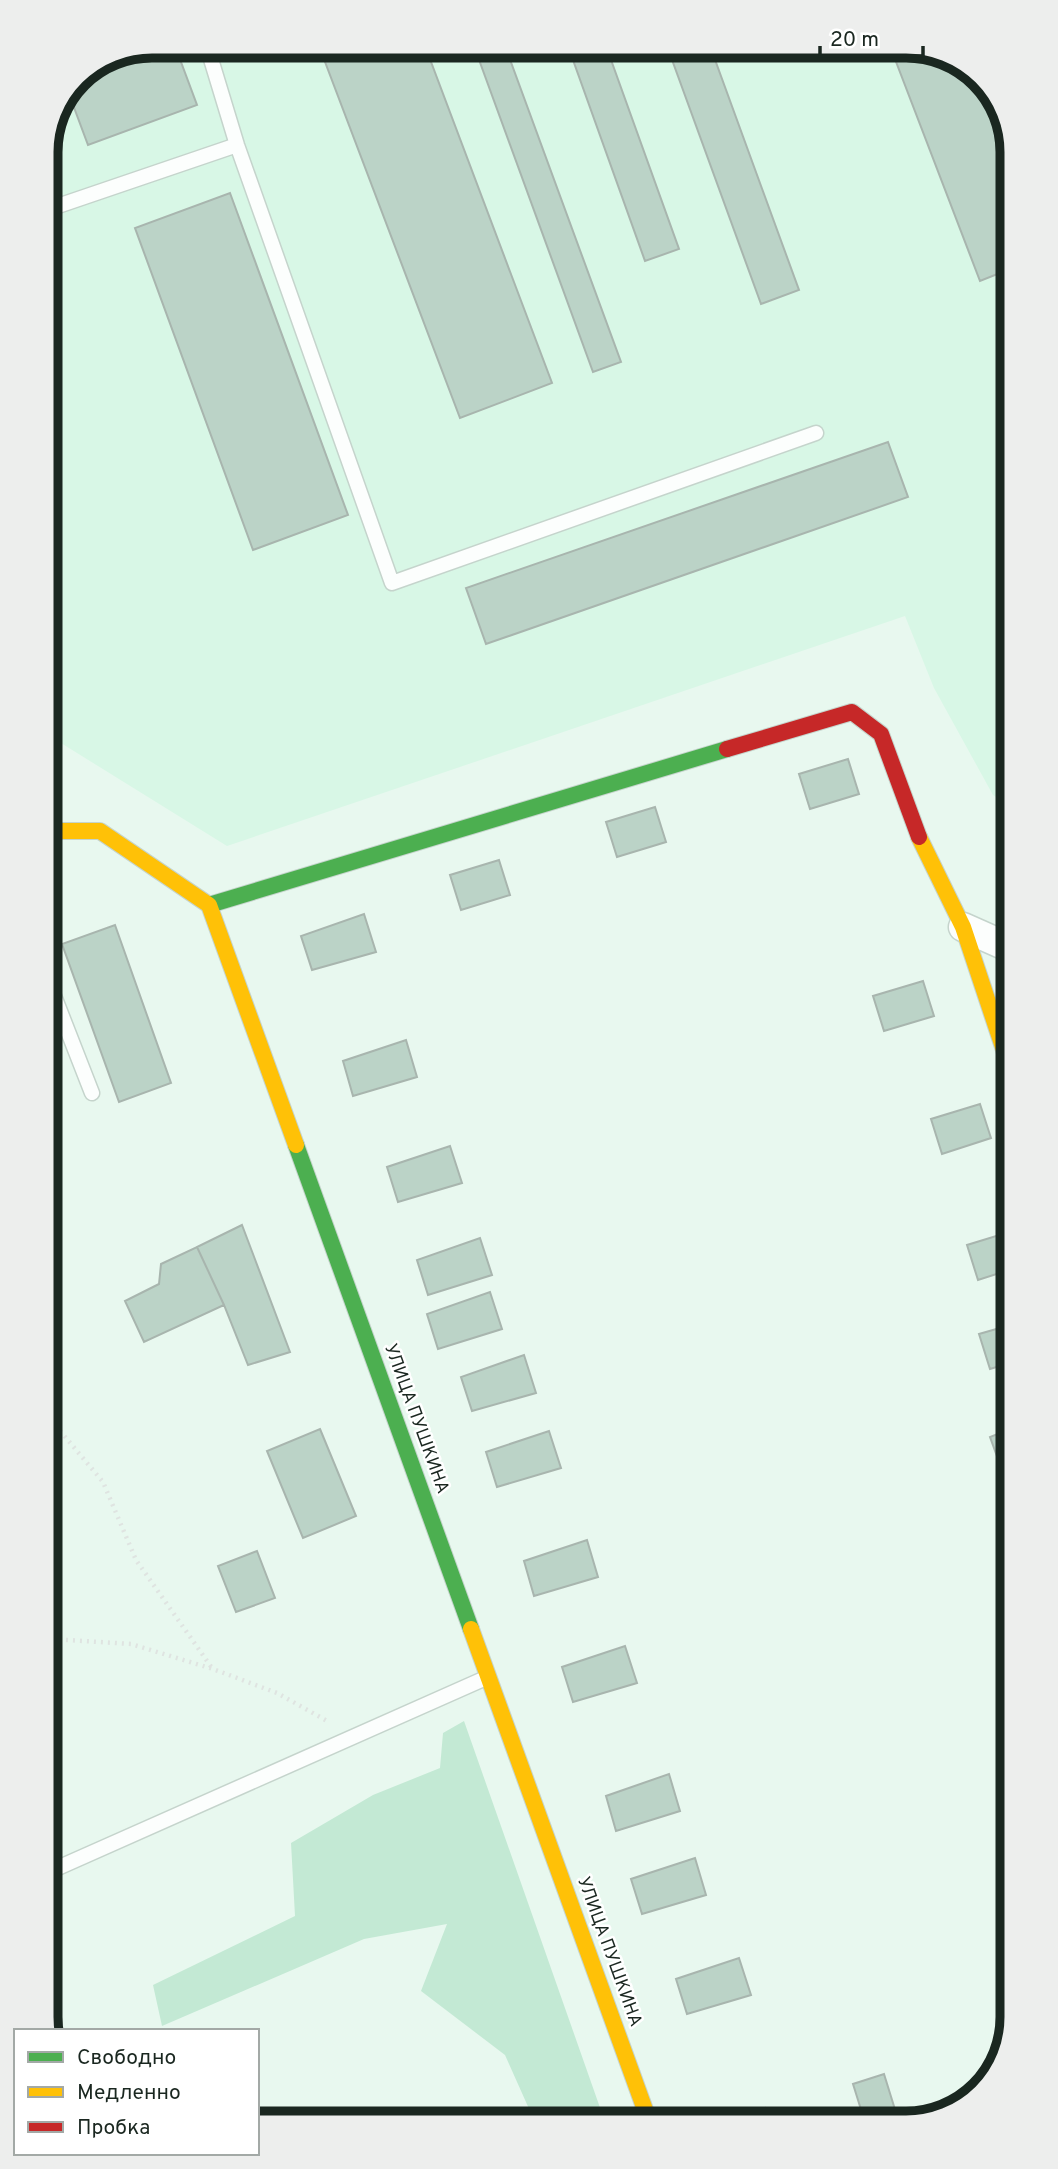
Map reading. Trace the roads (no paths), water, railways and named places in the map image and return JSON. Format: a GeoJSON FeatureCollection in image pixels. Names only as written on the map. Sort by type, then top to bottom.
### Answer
{"type":"FeatureCollection","features":[{"type":"Feature","properties":{"kind":"street"},"geometry":{"type":"LineString","coordinates":[[58,831],[100,831],[209,905],[852,712],[881,734],[920,839],[963,927],[1000,1038]]}},
{"type":"Feature","properties":{"kind":"street","name":"УЛИЦА ПУШКИНА"},"geometry":{"type":"LineString","coordinates":[[209,905],[645,2111]]}},
{"type":"Feature","properties":{"kind":"street"},"geometry":{"type":"LineString","coordinates":[[963,927],[1000,943]]}},
{"type":"Feature","properties":{"kind":"lane"},"geometry":{"type":"LineString","coordinates":[[211,58],[237,145],[392,583],[816,433]]}},
{"type":"Feature","properties":{"kind":"lane"},"geometry":{"type":"LineString","coordinates":[[58,206],[237,145]]}},
{"type":"Feature","properties":{"kind":"lane"},"geometry":{"type":"LineString","coordinates":[[58,1006],[92,1093]]}},
{"type":"Feature","properties":{"kind":"lane"},"geometry":{"type":"LineString","coordinates":[[58,1868],[489,1676]]}}]}
